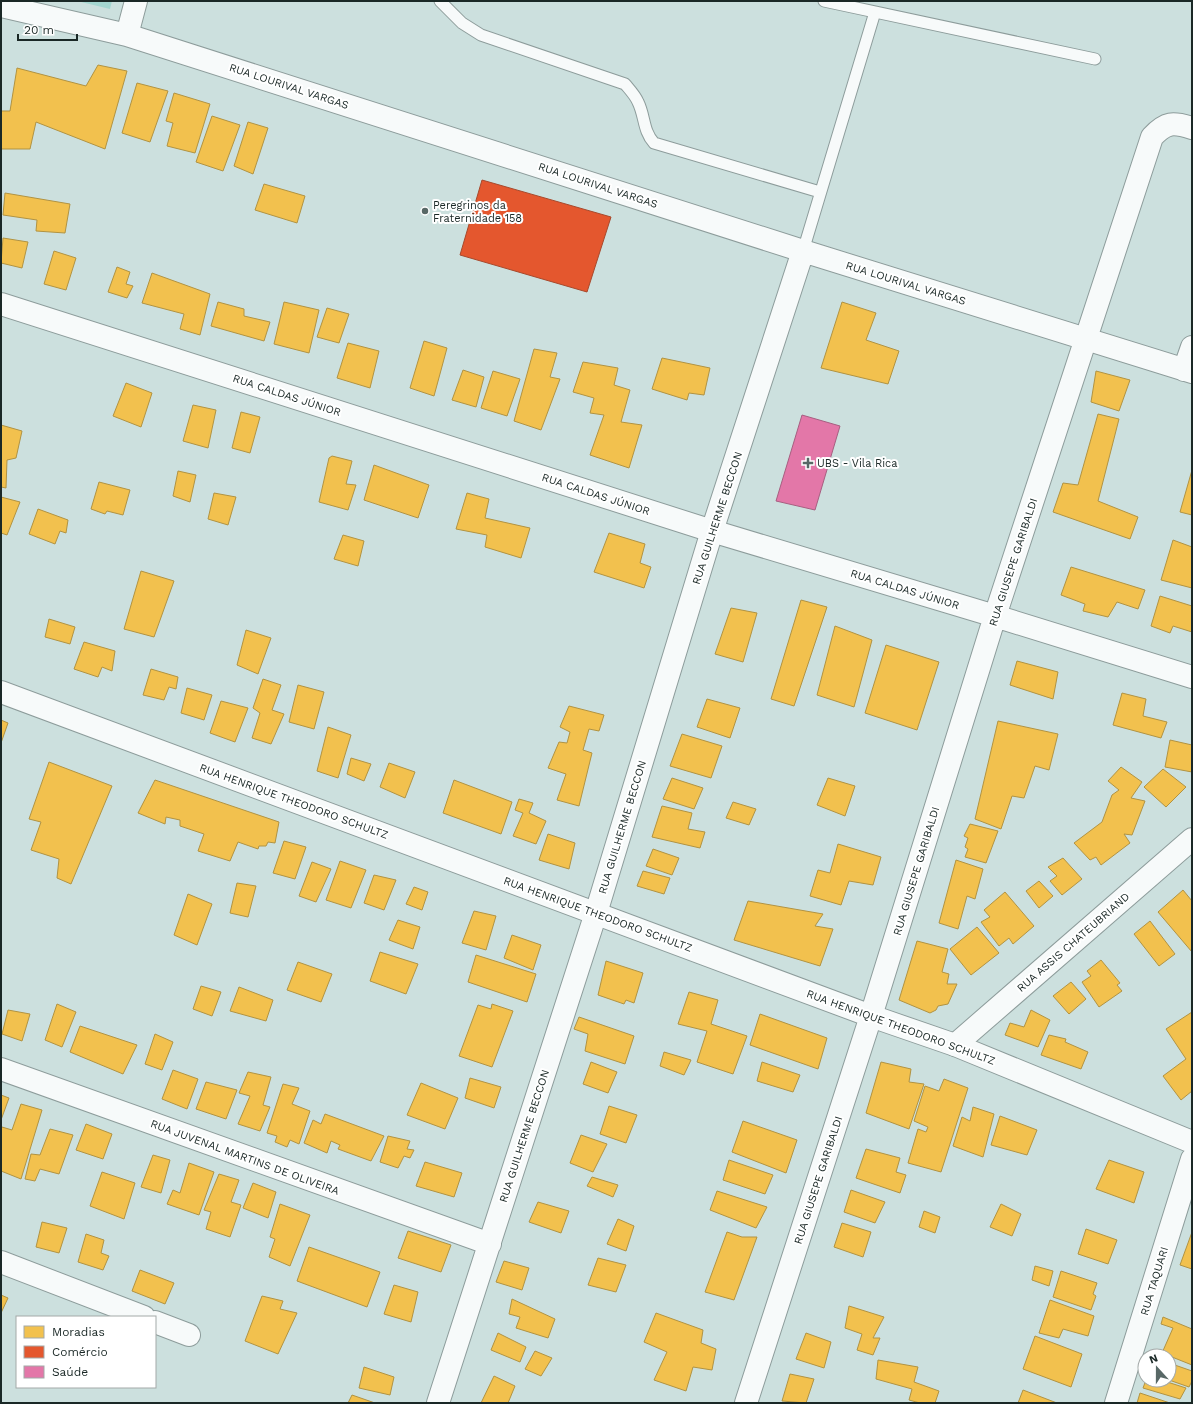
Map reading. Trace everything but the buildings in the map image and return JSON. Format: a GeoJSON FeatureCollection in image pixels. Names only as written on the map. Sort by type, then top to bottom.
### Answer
{"type":"FeatureCollection","features":[{"type":"Feature","properties":{"kind":"street"},"geometry":{"type":"LineString","coordinates":[[127,35],[136,1]]}},
{"type":"Feature","properties":{"kind":"street","name":"RUA LOURIVAL VARGAS"},"geometry":{"type":"LineString","coordinates":[[1,6],[127,35],[803,251],[1188,371]]}},
{"type":"Feature","properties":{"kind":"street","name":"RUA GIUSEPE GARIBALDI"},"geometry":{"type":"LineString","coordinates":[[746,1403],[871,1016],[995,616],[1152,137],[1162,127],[1175,123],[1192,128]]}},
{"type":"Feature","properties":{"kind":"street","name":"RUA GUILHERME BECCON"},"geometry":{"type":"LineString","coordinates":[[438,1403],[596,913],[712,531],[803,251]]}},
{"type":"Feature","properties":{"kind":"street","name":"RUA CALDAS JÚNIOR"},"geometry":{"type":"LineString","coordinates":[[1,304],[712,531],[995,616],[1192,678]]}},
{"type":"Feature","properties":{"kind":"street"},"geometry":{"type":"LineString","coordinates":[[1188,371],[1192,347]]}},
{"type":"Feature","properties":{"kind":"street","name":"RUA HENRIQUE THEODORO SCHULTZ"},"geometry":{"type":"LineString","coordinates":[[1,692],[871,1016],[955,1045],[1192,1142]]}},
{"type":"Feature","properties":{"kind":"street","name":"RUA ASSIS CHATEUBRIAND"},"geometry":{"type":"LineString","coordinates":[[955,1045],[1192,839]]}},
{"type":"Feature","properties":{"kind":"street","name":"RUA JUVENAL MARTINS DE OLIVEIRA"},"geometry":{"type":"LineString","coordinates":[[1,1069],[490,1244]]}},
{"type":"Feature","properties":{"kind":"street","name":"RUA TAQUARI"},"geometry":{"type":"LineString","coordinates":[[1116,1403],[1192,1159]]}},
{"type":"Feature","properties":{"kind":"street"},"geometry":{"type":"LineString","coordinates":[[1,1262],[44,1277],[142,1316]]}},
{"type":"Feature","properties":{"kind":"street"},"geometry":{"type":"LineString","coordinates":[[156,1322],[189,1335]]}},
{"type":"Feature","properties":{"kind":"lane"},"geometry":{"type":"LineString","coordinates":[[440,1],[462,23],[480,35],[625,84],[639,103],[645,130],[654,143],[820,192]]}},
{"type":"Feature","properties":{"kind":"lane"},"geometry":{"type":"LineString","coordinates":[[824,1],[1095,59]]}},
{"type":"Feature","properties":{"kind":"lane"},"geometry":{"type":"LineString","coordinates":[[803,251],[876,12]]}},
{"type":"Feature","properties":{"kind":"shaded area"},"geometry":{"type":"Polygon","coordinates":[[[77,1],[112,1],[110,9],[77,1]]]}},
{"type":"Feature","properties":{"kind":"place","name":"Peregrinos da Fraternidade 158"},"geometry":{"type":"Point","coordinates":[425,211]}},
{"type":"Feature","properties":{"kind":"place","name":"UBS - Vila Rica"},"geometry":{"type":"Point","coordinates":[808,463]}}]}
